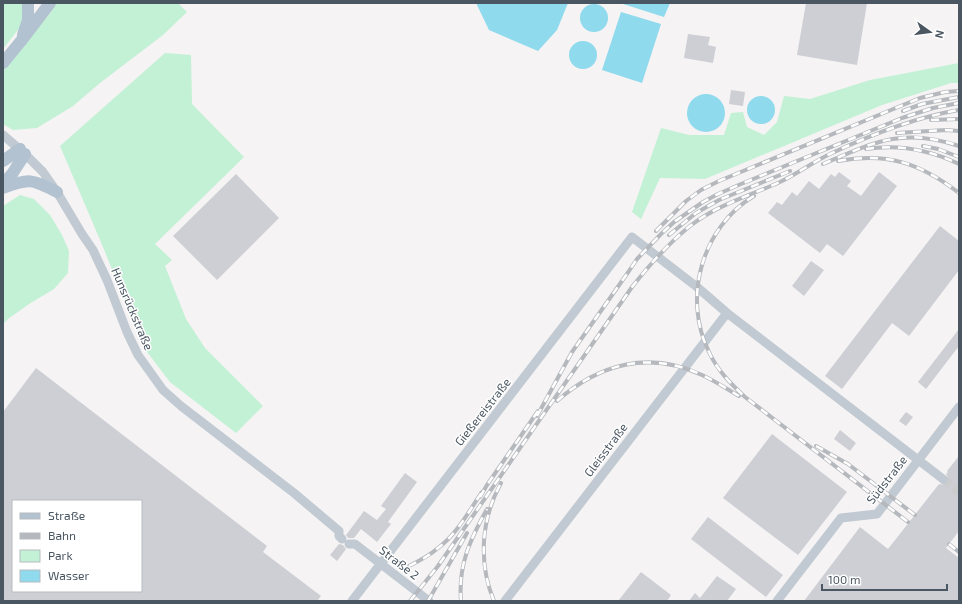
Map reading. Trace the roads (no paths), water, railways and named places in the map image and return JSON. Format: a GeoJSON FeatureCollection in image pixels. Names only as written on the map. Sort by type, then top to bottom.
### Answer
{"type":"FeatureCollection","features":[{"type":"Feature","properties":{"kind":"main road"},"geometry":{"type":"LineString","coordinates":[[21,41],[28,20],[28,3]]}},
{"type":"Feature","properties":{"kind":"main road"},"geometry":{"type":"LineString","coordinates":[[3,63],[50,3]]}},
{"type":"Feature","properties":{"kind":"main road"},"geometry":{"type":"LineString","coordinates":[[3,161],[23,151]]}},
{"type":"Feature","properties":{"kind":"main road"},"geometry":{"type":"LineString","coordinates":[[3,184],[12,174],[23,151]]}},
{"type":"Feature","properties":{"kind":"main road"},"geometry":{"type":"LineString","coordinates":[[3,188],[21,181],[26,181],[40,184],[57,192]]}},
{"type":"Feature","properties":{"kind":"street","name":"Hunsrückstraße"},"geometry":{"type":"LineString","coordinates":[[3,135],[23,151],[43,172],[57,192],[93,250],[138,355],[163,390],[181,406],[294,493],[348,538]]}},
{"type":"Feature","properties":{"kind":"street","name":"Gießereistraße"},"geometry":{"type":"LineString","coordinates":[[352,601],[632,237],[697,287],[727,313]]}},
{"type":"Feature","properties":{"kind":"street"},"geometry":{"type":"LineString","coordinates":[[727,313],[943,479]]}},
{"type":"Feature","properties":{"kind":"street","name":"Gleisstraße"},"geometry":{"type":"LineString","coordinates":[[506,601],[727,313]]}},
{"type":"Feature","properties":{"kind":"street","name":"Südstraße"},"geometry":{"type":"LineString","coordinates":[[777,601],[841,518],[877,514],[959,407]]}},
{"type":"Feature","properties":{"kind":"street","name":"Straße 2"},"geometry":{"type":"LineString","coordinates":[[348,538],[429,601]]}},
{"type":"Feature","properties":{"kind":"water"},"geometry":{"type":"Polygon","coordinates":[[[476,3],[568,3],[557,30],[538,51],[489,30],[476,3]]]}},
{"type":"Feature","properties":{"kind":"water"},"geometry":{"type":"Polygon","coordinates":[[[620,3],[670,3],[664,17],[620,3]]]}},
{"type":"Feature","properties":{"kind":"water"},"geometry":{"type":"Polygon","coordinates":[[[594,4],[604,8],[608,18],[604,28],[594,32],[584,28],[580,18],[584,8],[594,4]]]}},
{"type":"Feature","properties":{"kind":"water"},"geometry":{"type":"Polygon","coordinates":[[[621,12],[661,24],[642,83],[602,70],[621,12]]]}},
{"type":"Feature","properties":{"kind":"water"},"geometry":{"type":"Polygon","coordinates":[[[583,41],[593,45],[597,55],[593,65],[583,69],[573,65],[569,55],[573,45],[583,41]]]}},
{"type":"Feature","properties":{"kind":"water"},"geometry":{"type":"Polygon","coordinates":[[[702,94],[710,94],[717,97],[722,102],[725,113],[722,124],[717,129],[710,132],[702,132],[695,129],[690,124],[687,117],[687,109],[690,102],[695,97],[702,94]]]}},
{"type":"Feature","properties":{"kind":"water"},"geometry":{"type":"Polygon","coordinates":[[[761,96],[771,100],[775,110],[771,120],[761,124],[751,120],[747,110],[751,100],[761,96]]]}},
{"type":"Feature","properties":{"kind":"tunnel"},"geometry":{"type":"LineString","coordinates":[[943,479],[959,492]]}},
{"type":"Feature","properties":{"kind":"railway"},"geometry":{"type":"LineString","coordinates":[[656,231],[686,201],[701,190],[719,181],[920,98],[945,92],[959,91]]}},
{"type":"Feature","properties":{"kind":"railway"},"geometry":{"type":"LineString","coordinates":[[903,111],[922,104],[959,97]]}},
{"type":"Feature","properties":{"kind":"railway"},"geometry":{"type":"LineString","coordinates":[[537,416],[572,352],[637,259],[674,222],[703,202],[741,184],[902,118],[933,108],[959,103]]}},
{"type":"Feature","properties":{"kind":"railway"},"geometry":{"type":"LineString","coordinates":[[410,601],[438,566],[632,287],[674,240],[690,226],[711,212],[780,182],[845,147],[910,122],[959,110]]}},
{"type":"Feature","properties":{"kind":"railway"},"geometry":{"type":"LineString","coordinates":[[931,120],[959,119]]}},
{"type":"Feature","properties":{"kind":"railway"},"geometry":{"type":"LineString","coordinates":[[897,133],[946,130],[959,131]]}},
{"type":"Feature","properties":{"kind":"railway"},"geometry":{"type":"LineString","coordinates":[[823,164],[858,149],[889,140],[921,138],[939,140],[959,146]]}},
{"type":"Feature","properties":{"kind":"railway"},"geometry":{"type":"LineString","coordinates":[[923,146],[938,149],[959,157]]}},
{"type":"Feature","properties":{"kind":"railway"},"geometry":{"type":"LineString","coordinates":[[866,149],[890,147],[914,149],[937,155],[959,164]]}},
{"type":"Feature","properties":{"kind":"railway"},"geometry":{"type":"LineString","coordinates":[[838,161],[872,158],[902,162],[931,174],[959,193]]}},
{"type":"Feature","properties":{"kind":"railway"},"geometry":{"type":"LineString","coordinates":[[669,235],[696,213],[719,200],[790,171]]}},
{"type":"Feature","properties":{"kind":"railway"},"geometry":{"type":"LineString","coordinates":[[754,196],[736,209],[721,226],[710,245],[702,265],[698,287],[697,309],[701,331],[712,359],[720,371],[745,397],[908,522]]}},
{"type":"Feature","properties":{"kind":"railway"},"geometry":{"type":"LineString","coordinates":[[557,401],[573,388],[607,370],[644,362],[663,363],[682,367],[707,377],[739,396]]}},
{"type":"Feature","properties":{"kind":"railway"},"geometry":{"type":"LineString","coordinates":[[480,497],[538,411]]}},
{"type":"Feature","properties":{"kind":"railway"},"geometry":{"type":"LineString","coordinates":[[816,446],[848,464],[915,515]]}},
{"type":"Feature","properties":{"kind":"railway"},"geometry":{"type":"LineString","coordinates":[[494,601],[486,572],[484,541],[489,511],[501,483]]}},
{"type":"Feature","properties":{"kind":"railway"},"geometry":{"type":"LineString","coordinates":[[409,566],[428,556],[451,536],[482,492]]}},
{"type":"Feature","properties":{"kind":"railway"},"geometry":{"type":"LineString","coordinates":[[461,601],[461,576],[466,553],[475,531],[487,509]]}},
{"type":"Feature","properties":{"kind":"railway"},"geometry":{"type":"LineString","coordinates":[[428,601],[467,533]]}},
{"type":"Feature","properties":{"kind":"railway"},"geometry":{"type":"LineString","coordinates":[[949,544],[959,552]]}}]}
